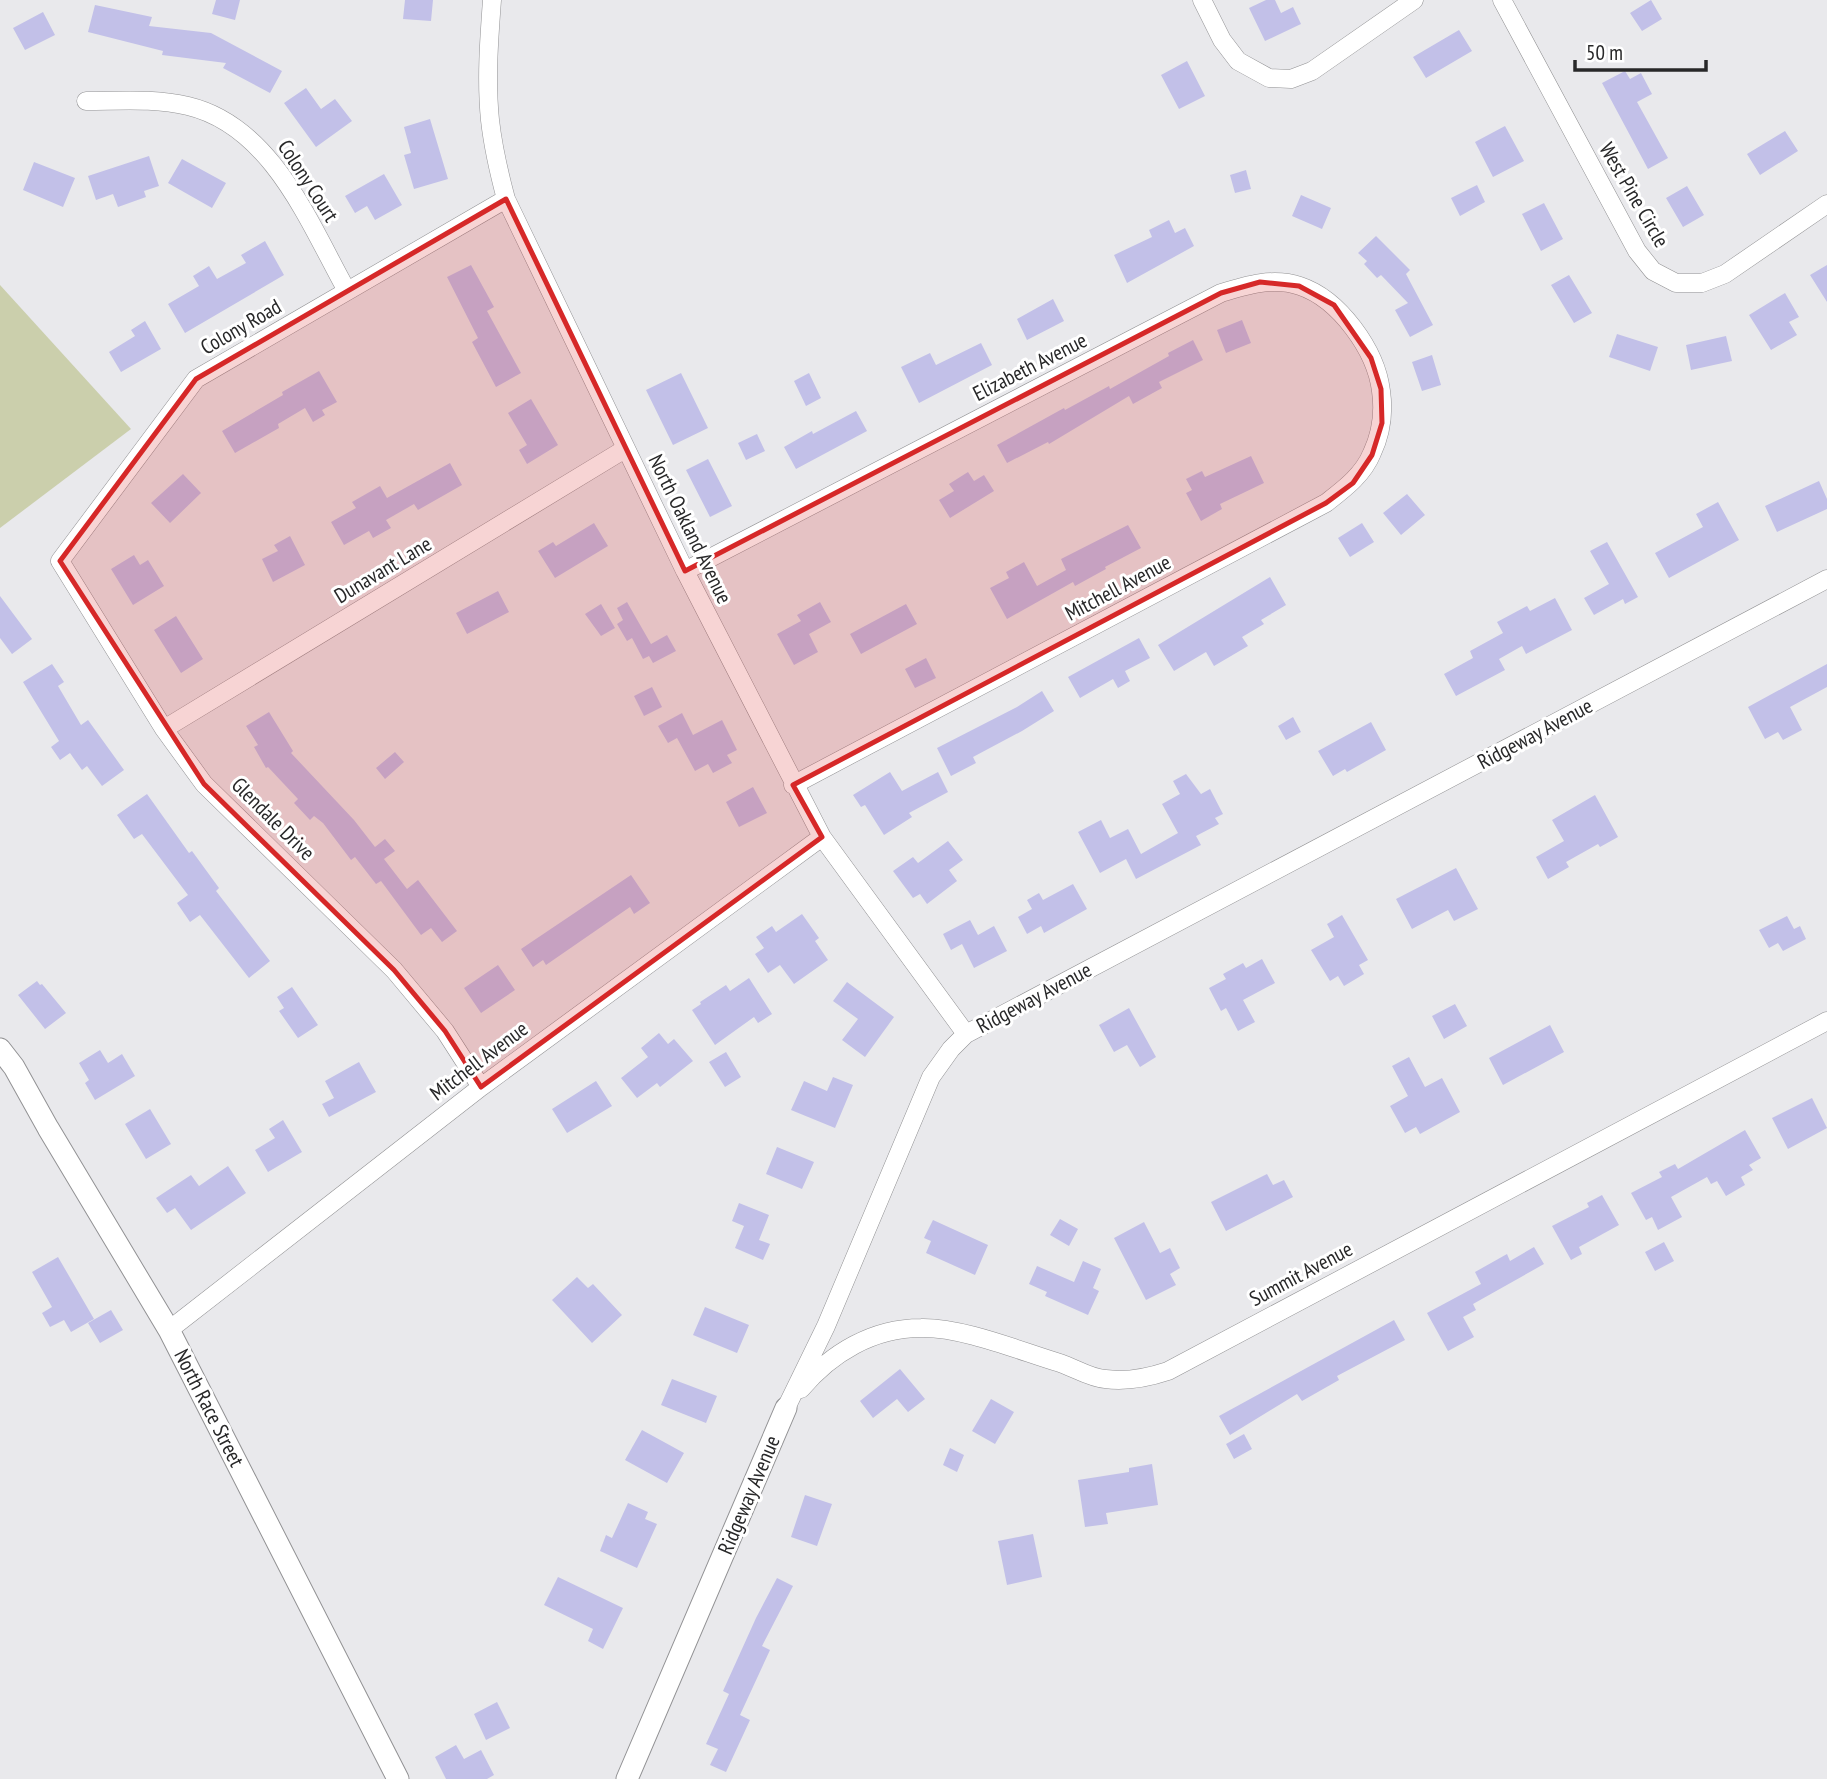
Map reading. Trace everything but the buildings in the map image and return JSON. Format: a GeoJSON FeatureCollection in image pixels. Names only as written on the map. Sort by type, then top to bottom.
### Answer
{"type":"FeatureCollection","features":[{"type":"Feature","properties":{"kind":"street","name":"North Oakland Avenue"},"geometry":{"type":"LineString","coordinates":[[492,0],[488,51],[490,118],[506,200],[625,449],[793,785],[822,837],[967,1034]]}},
{"type":"Feature","properties":{"kind":"street"},"geometry":{"type":"LineString","coordinates":[[1202,0],[1222,40],[1238,61],[1269,78],[1291,79],[1312,71],[1410,3]]}},
{"type":"Feature","properties":{"kind":"street","name":"West Pine Circle"},"geometry":{"type":"LineString","coordinates":[[1502,0],[1637,251],[1653,271],[1676,282],[1702,283],[1725,274],[1827,204]]}},
{"type":"Feature","properties":{"kind":"street","name":"Colony Court"},"geometry":{"type":"LineString","coordinates":[[86,101],[148,101],[189,106],[227,122],[260,148],[285,181],[347,291]]}},
{"type":"Feature","properties":{"kind":"street","name":"Colony Road"},"geometry":{"type":"LineString","coordinates":[[60,561],[196,379],[506,200]]}},
{"type":"Feature","properties":{"kind":"street","name":"Elizabeth Avenue"},"geometry":{"type":"LineString","coordinates":[[685,571],[1222,293],[1247,285],[1260,282],[1299,286],[1334,305],[1359,336],[1375,370]]}},
{"type":"Feature","properties":{"kind":"street","name":"Mitchell Avenue"},"geometry":{"type":"LineString","coordinates":[[793,785],[1326,503],[1353,483],[1372,455],[1382,423],[1381,389],[1375,370]]}},
{"type":"Feature","properties":{"kind":"street","name":"Dunavant Lane"},"geometry":{"type":"LineString","coordinates":[[164,729],[625,449]]}},
{"type":"Feature","properties":{"kind":"street","name":"Glendale Drive"},"geometry":{"type":"LineString","coordinates":[[60,561],[164,729],[204,783],[394,970],[444,1031],[481,1087]]}},
{"type":"Feature","properties":{"kind":"street","name":"Ridgeway Avenue"},"geometry":{"type":"LineString","coordinates":[[627,1779],[786,1408],[826,1326],[931,1077],[951,1049],[967,1034],[1827,579]]}},
{"type":"Feature","properties":{"kind":"street","name":"Mitchell Avenue"},"geometry":{"type":"LineString","coordinates":[[169,1330],[481,1087],[822,837]]}},
{"type":"Feature","properties":{"kind":"street","name":"Summit Avenue"},"geometry":{"type":"LineString","coordinates":[[786,1408],[809,1379],[841,1351],[879,1334],[921,1328],[963,1334],[1066,1365],[1103,1380],[1143,1379],[1168,1371],[1827,1021]]}},
{"type":"Feature","properties":{"kind":"street","name":"North Race Street"},"geometry":{"type":"LineString","coordinates":[[0,1049],[14,1067],[169,1330],[398,1779]]}},
{"type":"Feature","properties":{"kind":"highlighted area"},"geometry":{"type":"Polygon","coordinates":[[[506,199],[685,571],[1221,293],[1260,282],[1299,286],[1334,305],[1371,358],[1381,389],[1382,423],[1372,455],[1353,483],[1326,503],[793,785],[822,837],[481,1087],[445,1031],[394,970],[204,784],[60,561],[196,379],[506,199]]]}},
{"type":"Feature","properties":{"kind":"green space"},"geometry":{"type":"Polygon","coordinates":[[[0,285],[131,429],[0,528],[0,285]]]}}]}
